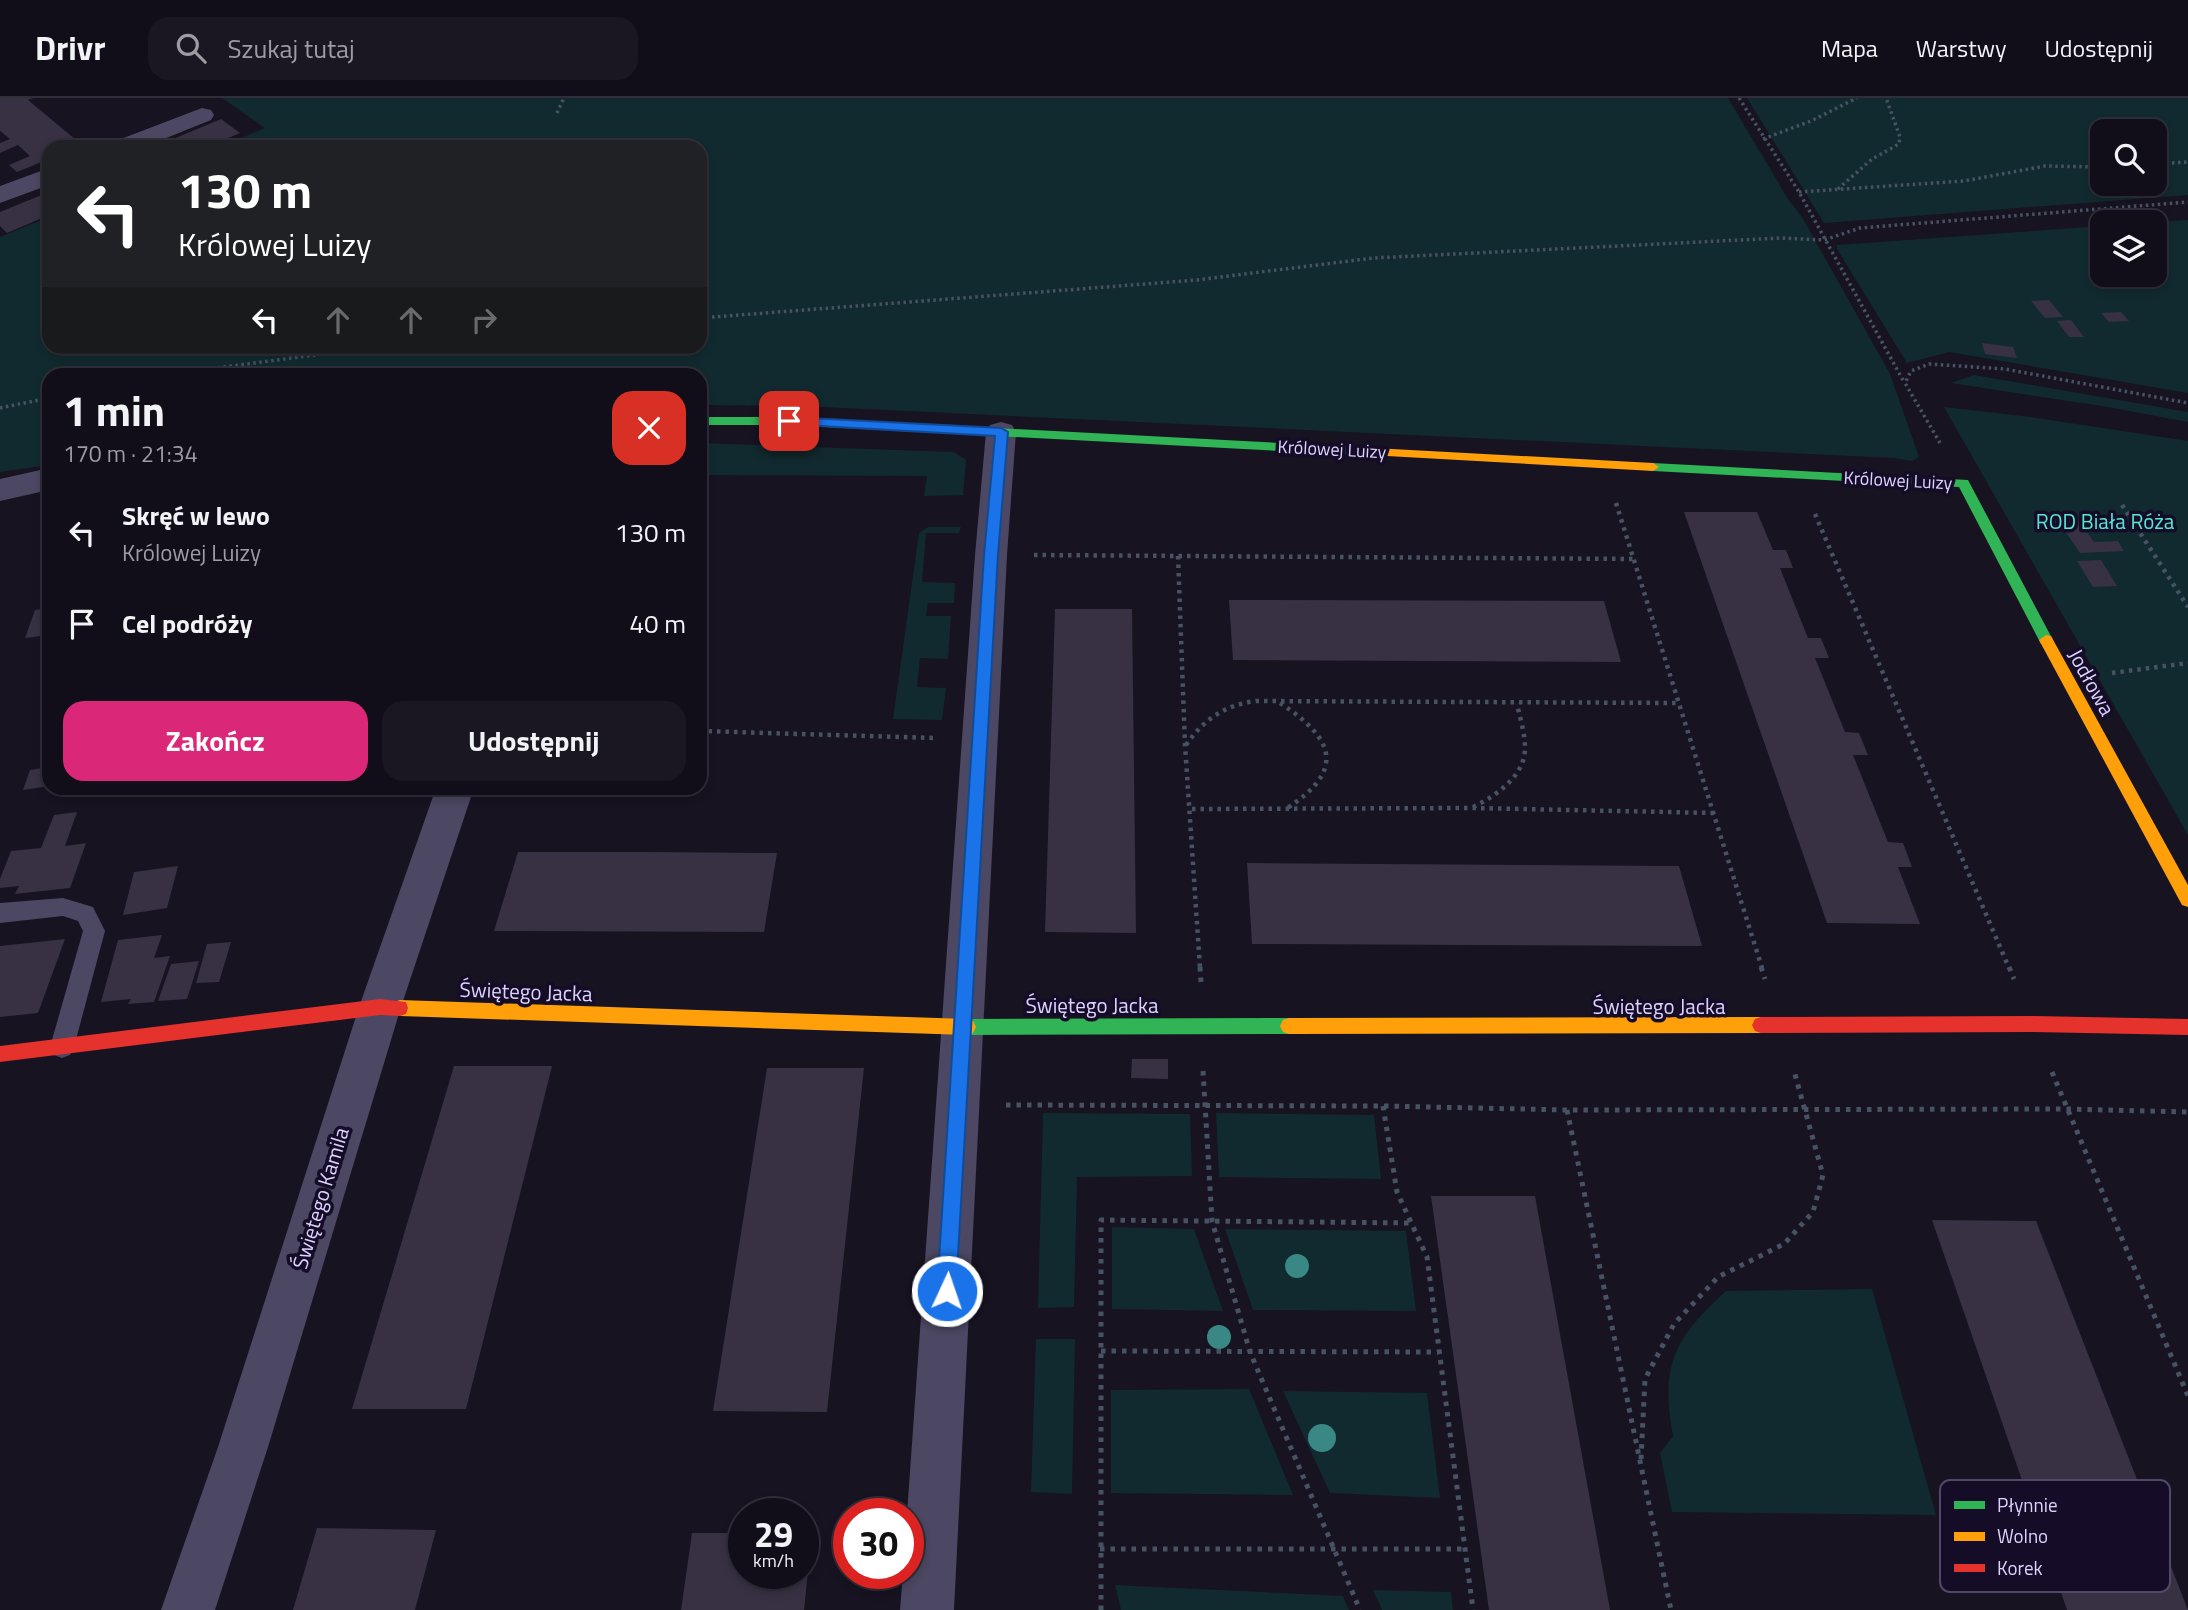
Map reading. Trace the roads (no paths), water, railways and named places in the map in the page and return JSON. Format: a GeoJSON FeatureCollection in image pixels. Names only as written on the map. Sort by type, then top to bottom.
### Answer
{"type":"FeatureCollection","features":[{"type":"Feature","properties":{"kind":"street"},"geometry":{"type":"LineString","coordinates":[[140,140],[202,115]]}},
{"type":"Feature","properties":{"kind":"street"},"geometry":{"type":"LineString","coordinates":[[0,195],[42,179]]}},
{"type":"Feature","properties":{"kind":"street","name":"Królowej Luizy"},"geometry":{"type":"LineString","coordinates":[[707,421],[789,421],[1963,483]]}},
{"type":"Feature","properties":{"kind":"street"},"geometry":{"type":"LineString","coordinates":[[927,1610],[991,555],[1001,432]]}},
{"type":"Feature","properties":{"kind":"street"},"geometry":{"type":"LineString","coordinates":[[0,490],[42,481]]}},
{"type":"Feature","properties":{"kind":"street","name":"Jodłowa"},"geometry":{"type":"LineString","coordinates":[[1963,483],[2188,900]]}},
{"type":"Feature","properties":{"kind":"street","name":"Świętego Kamila"},"geometry":{"type":"LineString","coordinates":[[188,1610],[243,1447],[380,1007],[453,795]]}},
{"type":"Feature","properties":{"kind":"street","name":"Świętego Jacka"},"geometry":{"type":"LineString","coordinates":[[0,1054],[380,1007],[964,1027],[2033,1024],[2188,1027]]}},
{"type":"Feature","properties":{"kind":"lane"},"geometry":{"type":"LineString","coordinates":[[0,913],[63,906],[85,914],[94,931],[62,1047]]}},
{"type":"Feature","properties":{"kind":"park label","name":"ROD Biała Róża"},"geometry":{"type":"Point","coordinates":[2105,521]}}]}
